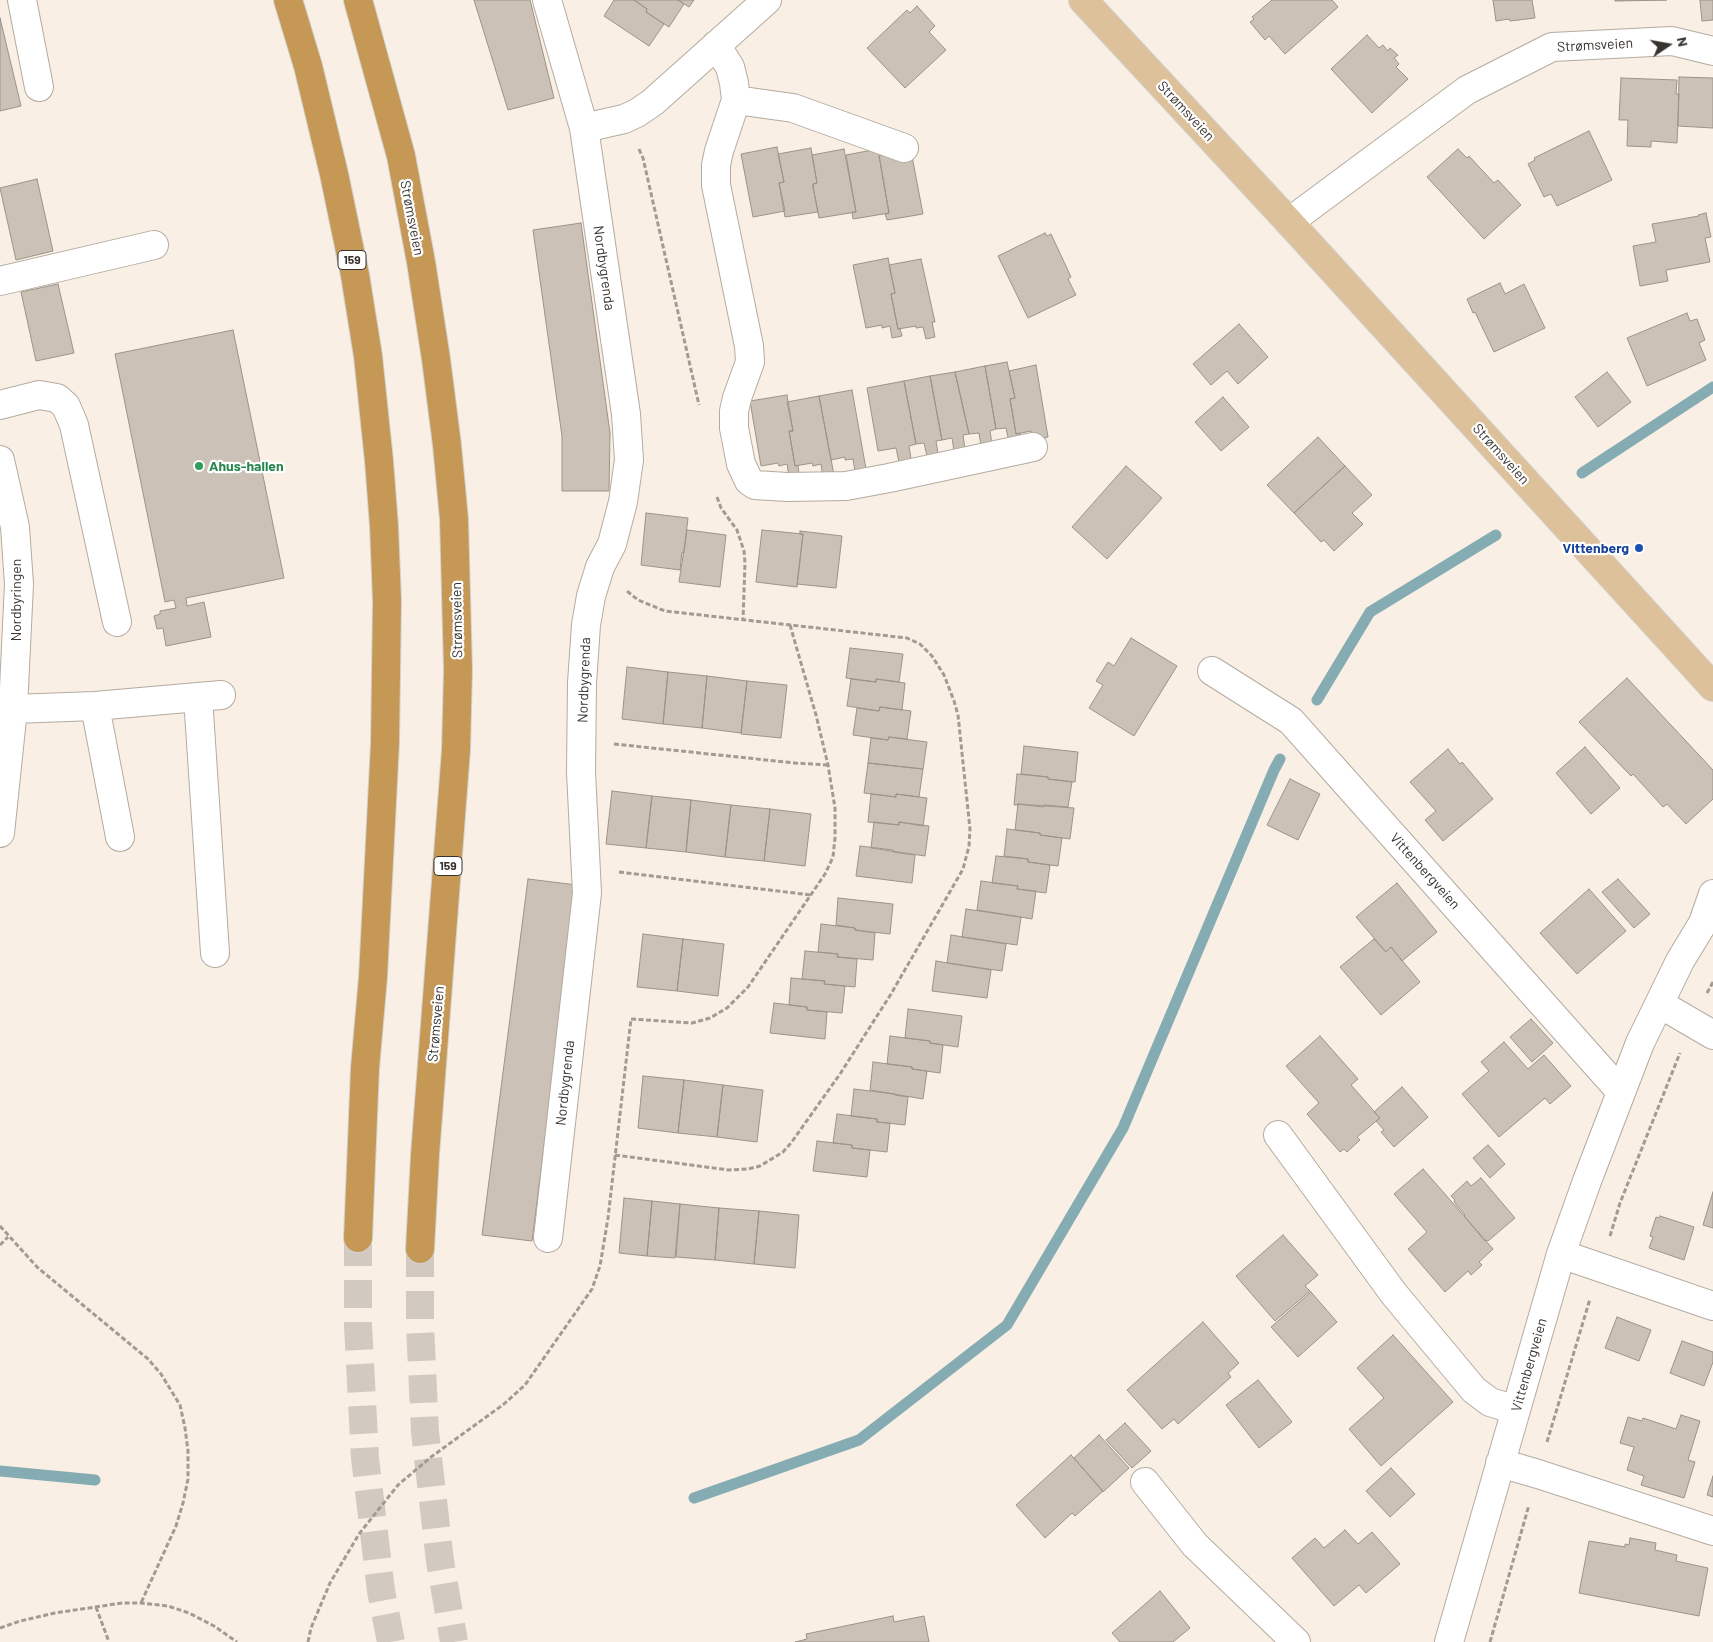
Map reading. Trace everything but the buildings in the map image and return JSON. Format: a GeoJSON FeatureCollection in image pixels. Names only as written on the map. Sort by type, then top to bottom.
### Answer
{"type":"FeatureCollection","features":[{"type":"Feature","properties":{"kind":"highway","name":"159"},"geometry":{"type":"LineString","coordinates":[[288,0],[310,75],[334,174],[355,275],[369,366],[383,516],[387,601],[385,743],[373,977],[365,1068],[358,1238]]}},
{"type":"Feature","properties":{"kind":"highway","name":"Strømsveien"},"geometry":{"type":"LineString","coordinates":[[358,0],[401,156],[419,253],[436,359],[454,519],[458,670],[456,750],[425,1155],[420,1249]]}},
{"type":"Feature","properties":{"kind":"main road","name":"Strømsveien"},"geometry":{"type":"LineString","coordinates":[[1083,0],[1289,222],[1713,687]]}},
{"type":"Feature","properties":{"kind":"street"},"geometry":{"type":"LineString","coordinates":[[22,0],[39,87]]}},
{"type":"Feature","properties":{"kind":"street","name":"Nordbygrenda"},"geometry":{"type":"LineString","coordinates":[[547,0],[584,128],[626,414],[629,460],[623,502],[612,544],[600,568],[591,596],[586,624],[582,683],[582,743],[587,892],[548,1238]]}},
{"type":"Feature","properties":{"kind":"street"},"geometry":{"type":"LineString","coordinates":[[584,128],[624,119],[653,102],[767,0]]}},
{"type":"Feature","properties":{"kind":"street","name":"Strømsveien"},"geometry":{"type":"LineString","coordinates":[[1289,222],[1468,90],[1552,47],[1672,41],[1713,51]]}},
{"type":"Feature","properties":{"kind":"street"},"geometry":{"type":"LineString","coordinates":[[716,45],[730,67],[736,100],[719,151],[716,165],[716,185],[749,346],[750,362],[734,411],[734,428],[741,464],[749,481],[755,485],[787,487],[846,486],[1033,447]]}},
{"type":"Feature","properties":{"kind":"street"},"geometry":{"type":"LineString","coordinates":[[736,100],[793,108],[904,148]]}},
{"type":"Feature","properties":{"kind":"street"},"geometry":{"type":"LineString","coordinates":[[0,281],[154,245]]}},
{"type":"Feature","properties":{"kind":"street"},"geometry":{"type":"LineString","coordinates":[[0,404],[39,395],[57,398],[66,406],[74,424],[117,622]]}},
{"type":"Feature","properties":{"kind":"street","name":"Nordbyringen"},"geometry":{"type":"LineString","coordinates":[[0,460],[15,526],[19,584],[13,709],[0,833]]}},
{"type":"Feature","properties":{"kind":"street","name":"Nordbyringen"},"geometry":{"type":"LineString","coordinates":[[0,674],[16,652]]}},
{"type":"Feature","properties":{"kind":"street","name":"Vittenbergveien"},"geometry":{"type":"LineString","coordinates":[[1212,671],[1291,721],[1621,1092]]}},
{"type":"Feature","properties":{"kind":"street"},"geometry":{"type":"LineString","coordinates":[[13,709],[95,706],[209,696],[214,953]]}},
{"type":"Feature","properties":{"kind":"street"},"geometry":{"type":"LineString","coordinates":[[95,706],[120,837]]}},
{"type":"Feature","properties":{"kind":"street","name":"Vittenbergveien"},"geometry":{"type":"LineString","coordinates":[[1449,1642],[1561,1254],[1640,1043],[1680,961],[1708,918],[1713,894]]}},
{"type":"Feature","properties":{"kind":"street"},"geometry":{"type":"LineString","coordinates":[[1660,1004],[1703,1029]]}},
{"type":"Feature","properties":{"kind":"street"},"geometry":{"type":"LineString","coordinates":[[1278,1135],[1394,1294],[1474,1390],[1490,1402],[1516,1410]]}},
{"type":"Feature","properties":{"kind":"street"},"geometry":{"type":"LineString","coordinates":[[1561,1254],[1713,1306]]}},
{"type":"Feature","properties":{"kind":"street"},"geometry":{"type":"LineString","coordinates":[[1500,1463],[1713,1531]]}},
{"type":"Feature","properties":{"kind":"street"},"geometry":{"type":"LineString","coordinates":[[1145,1482],[1195,1545],[1296,1642]]}},
{"type":"Feature","properties":{"kind":"path"},"geometry":{"type":"LineString","coordinates":[[624,119],[643,158],[700,410]]}},
{"type":"Feature","properties":{"kind":"path"},"geometry":{"type":"LineString","coordinates":[[716,494],[721,508],[737,530],[744,551],[743,620]]}},
{"type":"Feature","properties":{"kind":"path"},"geometry":{"type":"LineString","coordinates":[[600,568],[638,600],[649,606],[673,612],[907,638],[920,644],[932,656],[944,675],[958,715],[970,829],[969,846],[963,869],[891,994],[840,1074],[783,1152],[760,1166],[728,1170],[615,1155]]}},
{"type":"Feature","properties":{"kind":"path"},"geometry":{"type":"LineString","coordinates":[[308,1642],[311,1628],[330,1583],[359,1534],[398,1485],[431,1457],[504,1404],[525,1385],[592,1289],[600,1266],[607,1227],[631,1019],[692,1023],[710,1018],[728,1008],[748,987],[825,874],[833,857],[836,838],[835,808],[828,765],[816,715],[790,625]]}},
{"type":"Feature","properties":{"kind":"path"},"geometry":{"type":"LineString","coordinates":[[582,743],[828,765]]}},
{"type":"Feature","properties":{"kind":"path"},"geometry":{"type":"LineString","coordinates":[[586,870],[600,870],[811,895]]}},
{"type":"Feature","properties":{"kind":"path"},"geometry":{"type":"LineString","coordinates":[[1490,1642],[1538,1474],[1620,1203],[1657,1107],[1703,1029],[1713,982]]}},
{"type":"Feature","properties":{"kind":"path"},"geometry":{"type":"LineString","coordinates":[[0,1226],[37,1267],[128,1340],[148,1359],[167,1382],[180,1405],[188,1451],[188,1479],[176,1526],[141,1603]]}},
{"type":"Feature","properties":{"kind":"path"},"geometry":{"type":"LineString","coordinates":[[0,1245],[8,1237]]}},
{"type":"Feature","properties":{"kind":"path"},"geometry":{"type":"LineString","coordinates":[[0,1628],[55,1612],[122,1603],[141,1603],[168,1606],[189,1613],[214,1626],[237,1642]]}},
{"type":"Feature","properties":{"kind":"path"},"geometry":{"type":"LineString","coordinates":[[96,1607],[109,1642]]}},
{"type":"Feature","properties":{"kind":"waterway"},"geometry":{"type":"LineString","coordinates":[[1582,473],[1713,387]]}},
{"type":"Feature","properties":{"kind":"waterway"},"geometry":{"type":"LineString","coordinates":[[1317,700],[1370,612],[1496,535]]}},
{"type":"Feature","properties":{"kind":"waterway"},"geometry":{"type":"LineString","coordinates":[[694,1498],[859,1440],[1007,1325],[1123,1128],[1280,759]]}},
{"type":"Feature","properties":{"kind":"waterway"},"geometry":{"type":"LineString","coordinates":[[0,1471],[95,1480]]}},
{"type":"Feature","properties":{"kind":"tunnel"},"geometry":{"type":"LineString","coordinates":[[358,1238],[358,1325],[365,1458],[381,1591],[391,1642]]}},
{"type":"Feature","properties":{"kind":"tunnel"},"geometry":{"type":"LineString","coordinates":[[420,1249],[420,1325],[425,1432],[440,1561],[454,1642]]}},
{"type":"Feature","properties":{"kind":"place","name":"Ahus-hallen"},"geometry":{"type":"Point","coordinates":[199,466]}},
{"type":"Feature","properties":{"kind":"place","name":"Vittenberg"},"geometry":{"type":"Point","coordinates":[1639,548]}}]}
